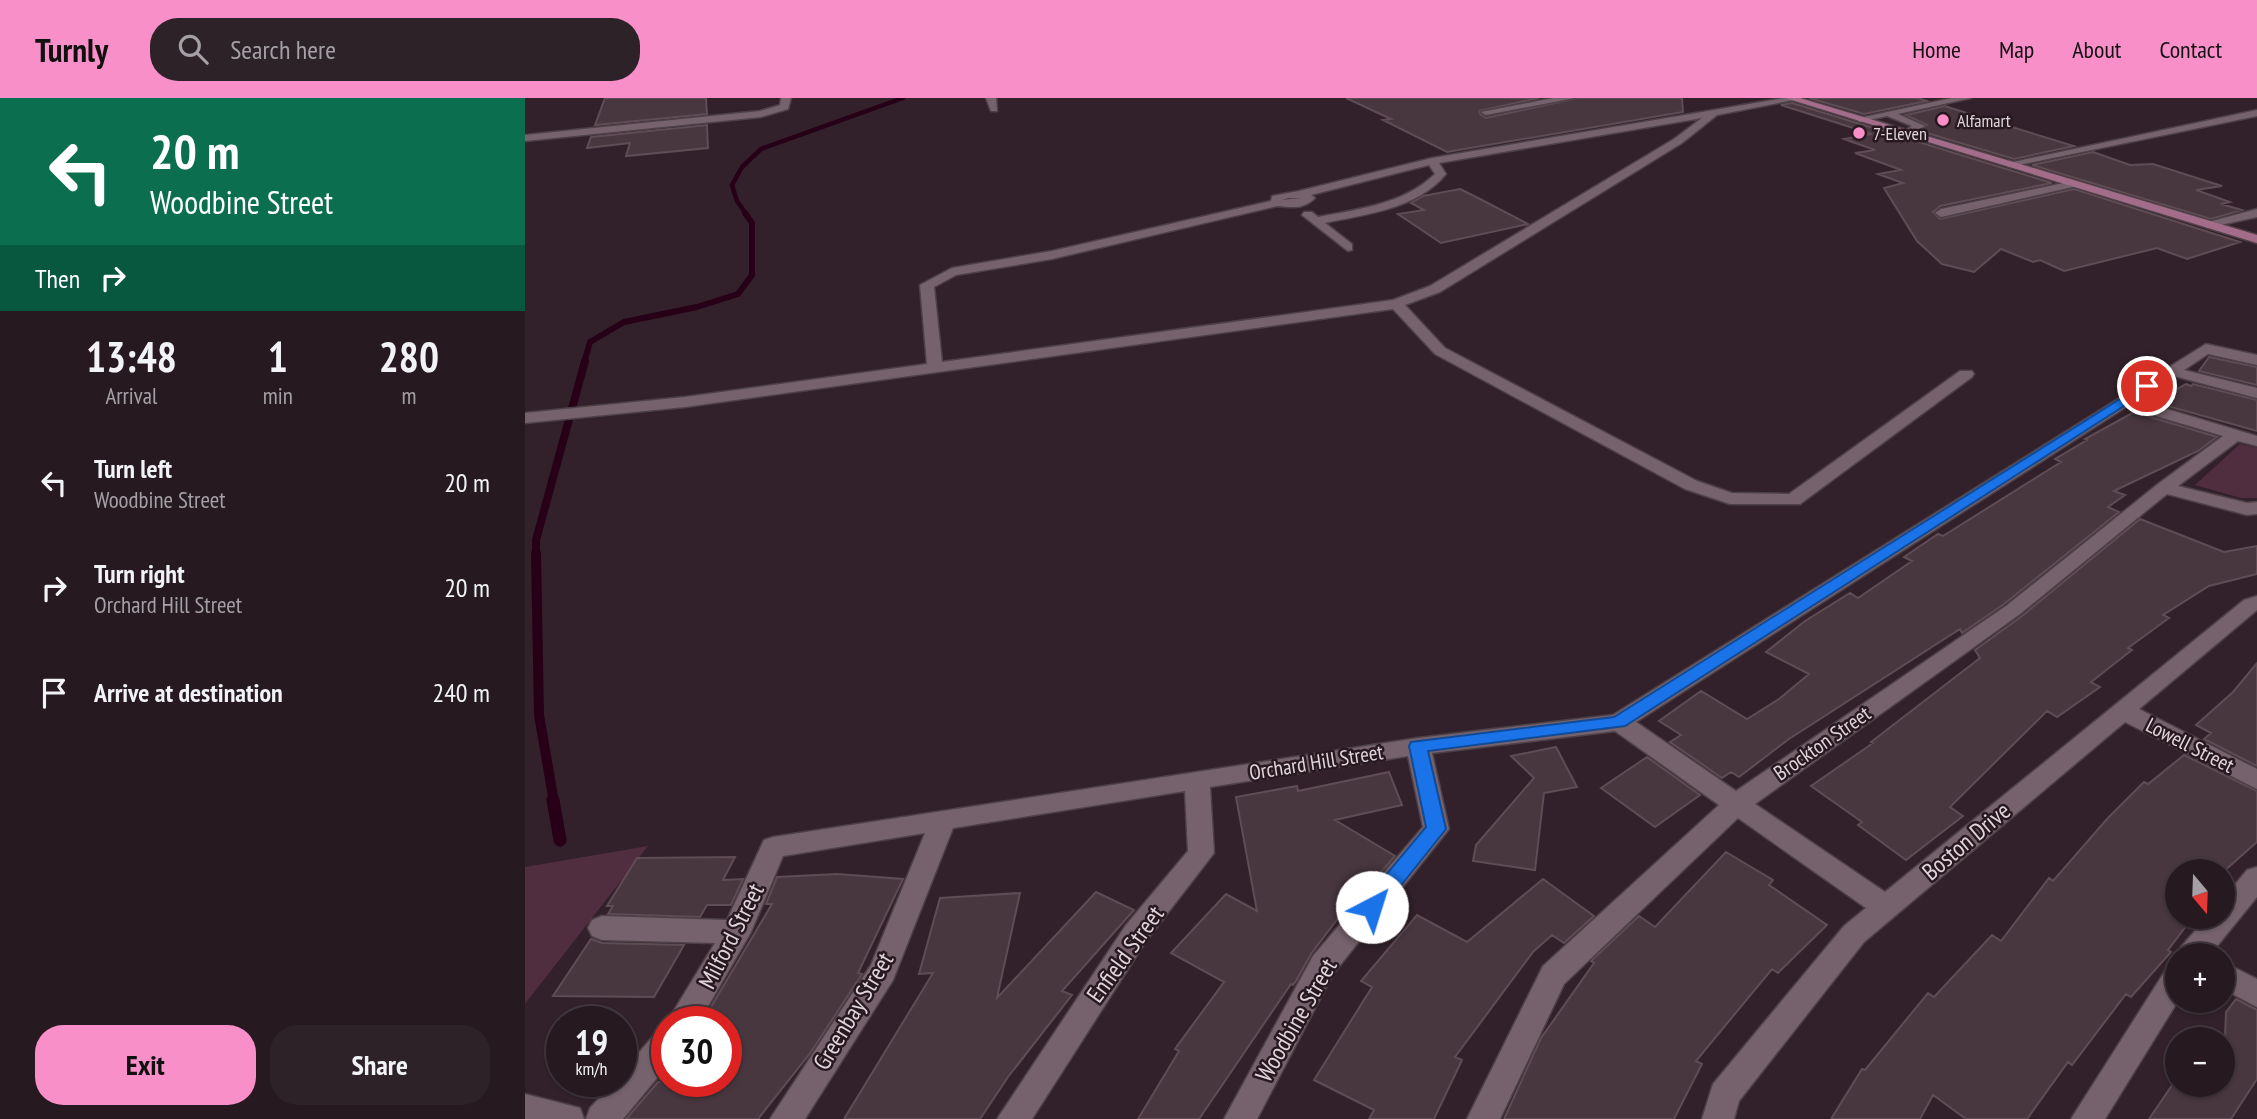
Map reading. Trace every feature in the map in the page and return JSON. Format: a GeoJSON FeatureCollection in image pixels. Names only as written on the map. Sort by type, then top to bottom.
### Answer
{"type":"FeatureCollection","features":[{"type":"Feature","properties":{"kind":"main road"},"geometry":{"type":"LineString","coordinates":[[1792,99],[2257,239]]}},
{"type":"Feature","properties":{"kind":"street"},"geometry":{"type":"LineString","coordinates":[[525,138],[557,139],[761,114],[785,107],[786,98]]}},
{"type":"Feature","properties":{"kind":"street"},"geometry":{"type":"LineString","coordinates":[[991,98],[994,109]]}},
{"type":"Feature","properties":{"kind":"street"},"geometry":{"type":"LineString","coordinates":[[1486,112],[1570,98]]}},
{"type":"Feature","properties":{"kind":"street"},"geometry":{"type":"LineString","coordinates":[[1860,119],[1966,98]]}},
{"type":"Feature","properties":{"kind":"street"},"geometry":{"type":"LineString","coordinates":[[936,369],[926,285],[952,272],[1052,255],[1154,231],[1172,237],[1190,237],[1213,228],[1216,224],[1211,219],[1298,200],[1432,161],[1792,99]]}},
{"type":"Feature","properties":{"kind":"street"},"geometry":{"type":"LineString","coordinates":[[525,418],[936,369],[1396,304],[1435,289],[1678,141],[1715,112]]}},
{"type":"Feature","properties":{"kind":"street"},"geometry":{"type":"LineString","coordinates":[[2009,164],[2257,113]]}},
{"type":"Feature","properties":{"kind":"street"},"geometry":{"type":"LineString","coordinates":[[1887,114],[1920,126],[1906,133]]}},
{"type":"Feature","properties":{"kind":"street"},"geometry":{"type":"LineString","coordinates":[[1315,221],[1388,205],[1434,183],[1441,174],[1432,161]]}},
{"type":"Feature","properties":{"kind":"street"},"geometry":{"type":"LineString","coordinates":[[1941,213],[2073,184]]}},
{"type":"Feature","properties":{"kind":"street"},"geometry":{"type":"LineString","coordinates":[[1298,200],[1315,221],[1348,247]]}},
{"type":"Feature","properties":{"kind":"street"},"geometry":{"type":"LineString","coordinates":[[2207,224],[2257,213]]}},
{"type":"Feature","properties":{"kind":"street"},"geometry":{"type":"LineString","coordinates":[[1396,304],[1440,351],[1692,485],[1730,498],[1793,500],[1966,374]]}},
{"type":"Feature","properties":{"kind":"street","name":"Orchard Hill Street"},"geometry":{"type":"LineString","coordinates":[[773,847],[1418,746],[1619,722],[2206,349],[2257,360]]}},
{"type":"Feature","properties":{"kind":"street"},"geometry":{"type":"LineString","coordinates":[[2171,371],[2257,393]]}},
{"type":"Feature","properties":{"kind":"street"},"geometry":{"type":"LineString","coordinates":[[2124,401],[2246,438]]}},
{"type":"Feature","properties":{"kind":"street","name":"Brockton Street"},"geometry":{"type":"LineString","coordinates":[[1483,1119],[1553,975],[1736,804],[2013,610],[2164,488],[2246,438]]}},
{"type":"Feature","properties":{"kind":"street"},"geometry":{"type":"LineString","coordinates":[[2164,488],[2247,509],[2257,509]]}},
{"type":"Feature","properties":{"kind":"street","name":"Boston Drive"},"geometry":{"type":"LineString","coordinates":[[1718,1119],[1724,1095],[1854,934],[2251,604],[2257,602]]}},
{"type":"Feature","properties":{"kind":"street","name":"Lowell Street"},"geometry":{"type":"LineString","coordinates":[[2123,711],[2257,780]]}},
{"type":"Feature","properties":{"kind":"street"},"geometry":{"type":"LineString","coordinates":[[1619,722],[1885,907]]}},
{"type":"Feature","properties":{"kind":"street","name":"Woodbine Street"},"geometry":{"type":"LineString","coordinates":[[1240,1119],[1323,965],[1436,829],[1418,746]]}},
{"type":"Feature","properties":{"kind":"street","name":"Enfield Street"},"geometry":{"type":"LineString","coordinates":[[1013,1119],[1136,933],[1201,853],[1197,780]]}},
{"type":"Feature","properties":{"kind":"street","name":"Greenbay Street"},"geometry":{"type":"LineString","coordinates":[[786,1119],[883,971],[943,820]]}},
{"type":"Feature","properties":{"kind":"street","name":"Milford Street"},"geometry":{"type":"LineString","coordinates":[[693,1006],[737,932],[773,847]]}},
{"type":"Feature","properties":{"kind":"street"},"geometry":{"type":"LineString","coordinates":[[2202,943],[2257,878]]}},
{"type":"Feature","properties":{"kind":"street"},"geometry":{"type":"LineString","coordinates":[[602,928],[737,932]]}},
{"type":"Feature","properties":{"kind":"street"},"geometry":{"type":"LineString","coordinates":[[2235,981],[2257,994]]}},
{"type":"Feature","properties":{"kind":"street"},"geometry":{"type":"LineString","coordinates":[[2087,1119],[2165,996]]}},
{"type":"Feature","properties":{"kind":"street"},"geometry":{"type":"LineString","coordinates":[[602,1119],[651,1062]]}},
{"type":"Feature","properties":{"kind":"street"},"geometry":{"type":"LineString","coordinates":[[525,1109],[568,1119]]}},
{"type":"Feature","properties":{"kind":"shaded area"},"geometry":{"type":"Polygon","coordinates":[[[2240,444],[2257,448],[2257,498],[2241,498],[2195,485],[2240,444]]]}},
{"type":"Feature","properties":{"kind":"shaded area"},"geometry":{"type":"Polygon","coordinates":[[[648,846],[525,1004],[525,867],[648,846]]]}},
{"type":"Feature","properties":{"kind":"building"},"geometry":{"type":"Polygon","coordinates":[[[605,98],[706,98],[707,114],[595,125],[605,98]]]}},
{"type":"Feature","properties":{"kind":"building"},"geometry":{"type":"Polygon","coordinates":[[[1346,98],[1539,98],[1479,111],[1486,118],[1578,98],[1682,98],[1683,112],[1447,152],[1383,120],[1391,119],[1346,98]]]}},
{"type":"Feature","properties":{"kind":"building"},"geometry":{"type":"Polygon","coordinates":[[[1809,98],[1918,98],[1927,101],[1864,114],[1809,98]]]}},
{"type":"Feature","properties":{"kind":"building"},"geometry":{"type":"Polygon","coordinates":[[[1792,103],[2052,183],[1940,206],[1933,212],[1940,219],[2074,189],[2240,242],[2187,259],[2157,248],[2064,271],[2040,260],[2033,262],[2001,249],[1974,272],[1942,264],[1917,241],[1884,188],[1903,183],[1878,174],[1901,170],[1855,153],[1875,150],[1844,139],[1872,134],[1781,105],[1792,103]]]}},
{"type":"Feature","properties":{"kind":"building"},"geometry":{"type":"Polygon","coordinates":[[[1945,106],[2074,146],[2014,159],[1920,131],[1927,125],[1906,115],[1945,106]]]}},
{"type":"Feature","properties":{"kind":"building"},"geometry":{"type":"Polygon","coordinates":[[[707,125],[708,148],[626,156],[630,143],[587,148],[591,137],[707,125]]]}},
{"type":"Feature","properties":{"kind":"building"},"geometry":{"type":"Polygon","coordinates":[[[2093,152],[2130,165],[2153,164],[2222,186],[2196,190],[2230,202],[2221,204],[2242,210],[2211,219],[2032,165],[2093,152]]]}},
{"type":"Feature","properties":{"kind":"building"},"geometry":{"type":"Polygon","coordinates":[[[1460,189],[1528,224],[1441,243],[1398,214],[1424,210],[1411,203],[1423,196],[1460,189]]]}},
{"type":"Feature","properties":{"kind":"building"},"geometry":{"type":"Polygon","coordinates":[[[2209,357],[2257,367],[2257,385],[2199,371],[2209,357]]]}},
{"type":"Feature","properties":{"kind":"building"},"geometry":{"type":"Polygon","coordinates":[[[2186,384],[2257,400],[2257,431],[2153,402],[2186,384]]]}},
{"type":"Feature","properties":{"kind":"building"},"geometry":{"type":"Polygon","coordinates":[[[2134,412],[2217,437],[2198,451],[2114,491],[2125,495],[2108,507],[2119,512],[2004,604],[1962,633],[1960,629],[1789,739],[1739,777],[1731,772],[1722,778],[1670,742],[1681,735],[1659,721],[1701,691],[1747,719],[1779,699],[1809,674],[1766,652],[1805,621],[1850,593],[1858,598],[1912,561],[1904,557],[1938,534],[1943,536],[2061,462],[2055,459],[2087,440],[2085,439],[2134,412]]]}},
{"type":"Feature","properties":{"kind":"building"},"geometry":{"type":"Polygon","coordinates":[[[2140,519],[2224,552],[2257,546],[2257,574],[2209,586],[2163,615],[2169,618],[2128,648],[2132,650],[2091,682],[2100,687],[2057,717],[2047,711],[1950,807],[1963,816],[1906,860],[1858,825],[1862,822],[1811,786],[1873,743],[1871,742],[1980,658],[1975,650],[2022,616],[2140,519]]]}},
{"type":"Feature","properties":{"kind":"building"},"geometry":{"type":"Polygon","coordinates":[[[2257,663],[2257,766],[2204,739],[2211,733],[2196,725],[2233,692],[2257,663]]]}},
{"type":"Feature","properties":{"kind":"building"},"geometry":{"type":"Polygon","coordinates":[[[1556,747],[1577,787],[1544,793],[1535,870],[1473,861],[1476,845],[1534,778],[1511,756],[1556,747]]]}},
{"type":"Feature","properties":{"kind":"building"},"geometry":{"type":"Polygon","coordinates":[[[2184,755],[2257,791],[2257,842],[2235,861],[2235,859],[2165,859],[2165,929],[2184,929],[2173,943],[2165,943],[2165,959],[2131,997],[2126,994],[2072,1065],[2068,1062],[2027,1119],[1966,1119],[1933,1095],[1920,1119],[1831,1119],[1862,1069],[1865,1070],[1928,993],[1934,997],[1992,935],[2001,941],[2049,878],[2053,881],[2107,819],[2144,782],[2148,784],[2184,755]]]}},
{"type":"Feature","properties":{"kind":"building"},"geometry":{"type":"Polygon","coordinates":[[[1647,757],[1700,795],[1655,827],[1601,788],[1647,757]]]}},
{"type":"Feature","properties":{"kind":"building"},"geometry":{"type":"Polygon","coordinates":[[[1389,772],[1402,805],[1335,820],[1395,856],[1357,900],[1352,900],[1311,954],[1296,981],[1291,984],[1199,1119],[1138,1119],[1179,1051],[1175,1049],[1224,982],[1171,953],[1226,894],[1257,911],[1236,797],[1297,786],[1298,791],[1389,772]]]}},
{"type":"Feature","properties":{"kind":"building"},"geometry":{"type":"Polygon","coordinates":[[[1726,852],[1773,880],[1769,885],[1827,925],[1778,973],[1772,969],[1696,1061],[1702,1064],[1674,1119],[1504,1119],[1541,1038],[1594,963],[1591,961],[1639,916],[1655,927],[1726,852]]]}},
{"type":"Feature","properties":{"kind":"building"},"geometry":{"type":"Polygon","coordinates":[[[735,857],[723,880],[743,879],[731,905],[707,905],[700,917],[608,914],[613,906],[607,906],[637,858],[735,857]]]}},
{"type":"Feature","properties":{"kind":"building"},"geometry":{"type":"Polygon","coordinates":[[[837,874],[903,879],[858,973],[862,974],[811,1052],[758,1119],[626,1119],[651,1090],[651,1097],[742,1097],[742,1006],[711,1006],[772,904],[766,904],[777,877],[837,874]]]}},
{"type":"Feature","properties":{"kind":"building"},"geometry":{"type":"Polygon","coordinates":[[[1543,879],[1594,916],[1564,943],[1552,935],[1533,952],[1455,1057],[1462,1060],[1434,1119],[1369,1119],[1374,1110],[1314,1080],[1372,987],[1361,981],[1417,915],[1467,942],[1543,879]]]}},
{"type":"Feature","properties":{"kind":"building"},"geometry":{"type":"Polygon","coordinates":[[[1096,892],[1134,910],[1062,991],[1072,995],[1008,1077],[980,1119],[844,1119],[933,973],[919,974],[940,898],[1020,893],[997,998],[1096,892]]]}},
{"type":"Feature","properties":{"kind":"building"},"geometry":{"type":"Polygon","coordinates":[[[591,939],[602,943],[684,945],[654,997],[553,996],[591,939]]]}},
{"type":"Feature","properties":{"kind":"building"},"geometry":{"type":"Polygon","coordinates":[[[2235,1000],[2257,1010],[2257,1079],[2231,1119],[2149,1119],[2165,1096],[2235,1097],[2235,1027],[2225,1027],[2226,1013],[2235,1013],[2235,1000]]]}},
{"type":"Feature","properties":{"kind":"waterway"},"geometry":{"type":"LineString","coordinates":[[746,214],[737,201],[732,185],[742,167],[761,149],[903,98]]}},
{"type":"Feature","properties":{"kind":"waterway"},"geometry":{"type":"LineString","coordinates":[[584,363],[590,342],[624,322],[697,307],[738,294],[752,275],[752,223],[745,213]]}},
{"type":"Feature","properties":{"kind":"waterway"},"geometry":{"type":"LineString","coordinates":[[536,553],[536,540],[585,361]]}},
{"type":"Feature","properties":{"kind":"waterway"},"geometry":{"type":"LineString","coordinates":[[536,553],[539,715],[554,802]]}},
{"type":"Feature","properties":{"kind":"waterway"},"geometry":{"type":"LineString","coordinates":[[553,800],[560,840]]}},
{"type":"Feature","properties":{"kind":"place","name":"Alfamart"},"geometry":{"type":"Point","coordinates":[1943,120]}},
{"type":"Feature","properties":{"kind":"place","name":"7-Eleven"},"geometry":{"type":"Point","coordinates":[1859,133]}},
{"type":"Feature","properties":{"kind":"route"},"geometry":{"type":"LineString","coordinates":[[1372,907],[1436,829],[1418,746],[1619,722],[2147,386]]}}]}
